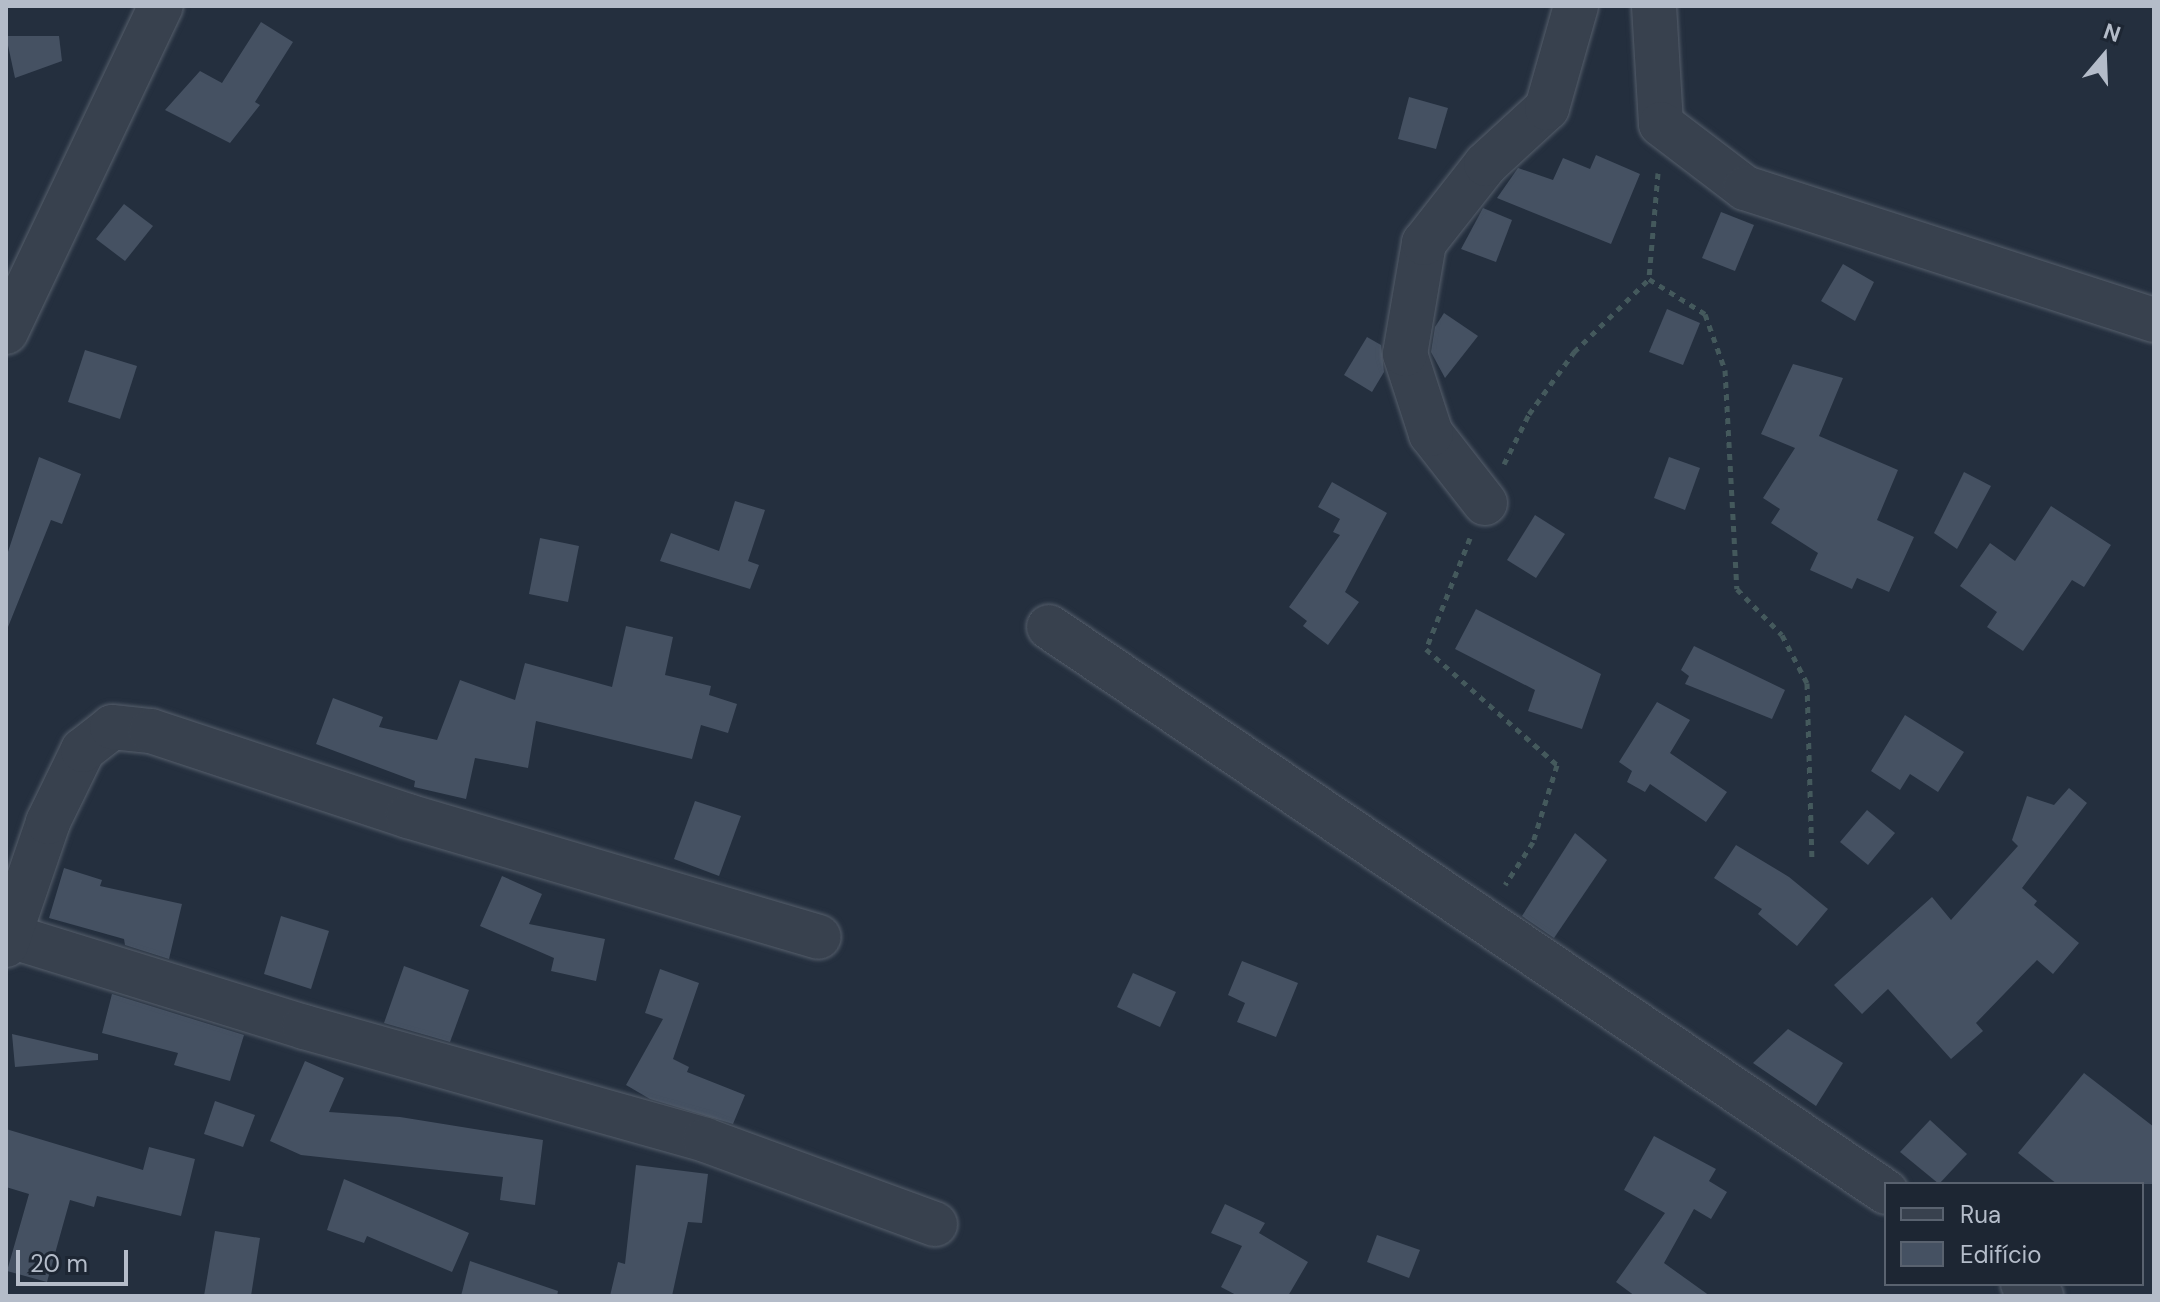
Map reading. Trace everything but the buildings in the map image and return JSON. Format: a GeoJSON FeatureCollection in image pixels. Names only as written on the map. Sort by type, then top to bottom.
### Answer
{"type":"FeatureCollection","features":[{"type":"Feature","properties":{"kind":"street"},"geometry":{"type":"LineString","coordinates":[[6,332],[161,6]]}},
{"type":"Feature","properties":{"kind":"street"},"geometry":{"type":"LineString","coordinates":[[1485,503],[1431,434],[1405,354],[1424,243],[1486,164],[1547,108],[1576,6]]}},
{"type":"Feature","properties":{"kind":"street"},"geometry":{"type":"LineString","coordinates":[[1654,6],[1661,124],[1745,188],[2154,320]]}},
{"type":"Feature","properties":{"kind":"street"},"geometry":{"type":"LineString","coordinates":[[1049,627],[1884,1191]]}},
{"type":"Feature","properties":{"kind":"street"},"geometry":{"type":"LineString","coordinates":[[819,937],[408,816],[151,731],[112,727],[83,750],[48,822],[8,941],[705,1140],[935,1224]]}},
{"type":"Feature","properties":{"kind":"path"},"geometry":{"type":"LineString","coordinates":[[1482,920],[1533,842],[1557,765],[1426,649],[1485,503],[1529,414],[1574,352],[1649,279],[1661,124]]}},
{"type":"Feature","properties":{"kind":"path"},"geometry":{"type":"LineString","coordinates":[[1649,279],[1705,314],[1725,370],[1737,589],[1782,635],[1807,683],[1812,862]]}}]}
